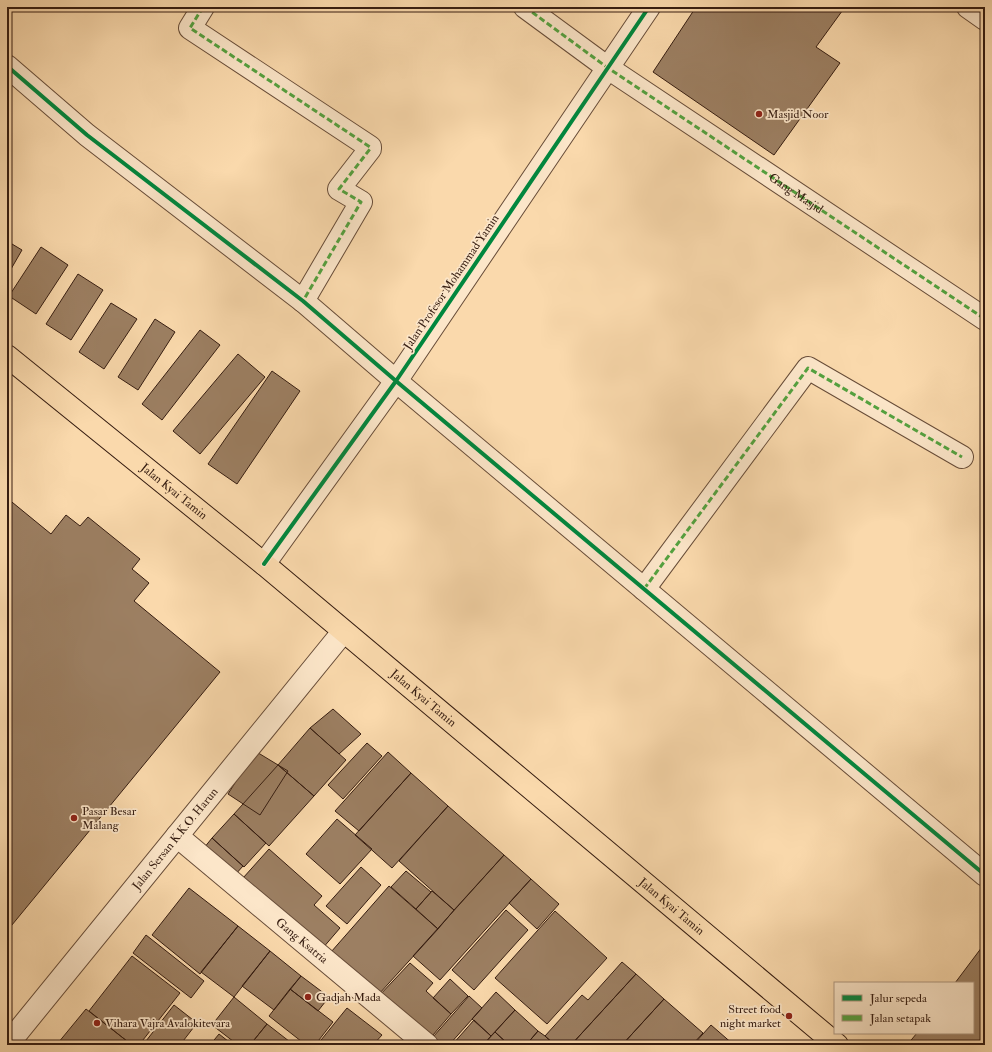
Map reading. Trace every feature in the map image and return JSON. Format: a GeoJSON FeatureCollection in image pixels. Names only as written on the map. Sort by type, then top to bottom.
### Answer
{"type":"FeatureCollection","features":[{"type":"Feature","properties":{"kind":"main road","name":"Jalan Kyai Tamin"},"geometry":{"type":"LineString","coordinates":[[7,356],[264,564],[343,632],[837,1045]]}},
{"type":"Feature","properties":{"kind":"street"},"geometry":{"type":"LineString","coordinates":[[203,7],[190,28],[370,147],[339,189],[361,202],[303,301]]}},
{"type":"Feature","properties":{"kind":"street","name":"Gang Masjid"},"geometry":{"type":"LineString","coordinates":[[525,7],[608,68],[985,319]]}},
{"type":"Feature","properties":{"kind":"street","name":"Jalan Profesor Mohammad Yamin"},"geometry":{"type":"LineString","coordinates":[[264,564],[396,381],[649,7]]}},
{"type":"Feature","properties":{"kind":"street"},"geometry":{"type":"LineString","coordinates":[[968,7],[985,19]]}},
{"type":"Feature","properties":{"kind":"street"},"geometry":{"type":"LineString","coordinates":[[7,66],[87,135],[303,301],[396,381],[985,875]]}},
{"type":"Feature","properties":{"kind":"street"},"geometry":{"type":"LineString","coordinates":[[644,589],[808,368],[962,457]]}},
{"type":"Feature","properties":{"kind":"street","name":"Jalan Sersan K.K.O. Harun"},"geometry":{"type":"LineString","coordinates":[[7,1045],[343,632]]}},
{"type":"Feature","properties":{"kind":"street","name":"Gang Ksatria"},"geometry":{"type":"LineString","coordinates":[[177,836],[427,1045]]}},
{"type":"Feature","properties":{"kind":"building","name":"Masjid Noor"},"geometry":{"type":"Polygon","coordinates":[[[696,7],[845,7],[816,47],[840,63],[774,155],[653,72],[696,7]]]}},
{"type":"Feature","properties":{"kind":"building"},"geometry":{"type":"Polygon","coordinates":[[[7,241],[22,250],[7,276],[7,241]]]}},
{"type":"Feature","properties":{"kind":"building"},"geometry":{"type":"Polygon","coordinates":[[[41,247],[68,265],[36,314],[9,296],[41,247]]]}},
{"type":"Feature","properties":{"kind":"building"},"geometry":{"type":"Polygon","coordinates":[[[78,274],[103,290],[71,340],[46,324],[78,274]]]}},
{"type":"Feature","properties":{"kind":"building"},"geometry":{"type":"Polygon","coordinates":[[[111,303],[137,319],[104,369],[79,352],[111,303]]]}},
{"type":"Feature","properties":{"kind":"building"},"geometry":{"type":"Polygon","coordinates":[[[155,319],[175,332],[138,390],[118,377],[155,319]]]}},
{"type":"Feature","properties":{"kind":"building"},"geometry":{"type":"Polygon","coordinates":[[[200,330],[220,345],[162,420],[142,404],[200,330]]]}},
{"type":"Feature","properties":{"kind":"building"},"geometry":{"type":"Polygon","coordinates":[[[238,354],[265,377],[200,454],[173,431],[238,354]]]}},
{"type":"Feature","properties":{"kind":"building"},"geometry":{"type":"Polygon","coordinates":[[[272,371],[300,391],[237,484],[208,464],[272,371]]]}},
{"type":"Feature","properties":{"kind":"building","name":"Pasar Besar Malang"},"geometry":{"type":"Polygon","coordinates":[[[7,498],[51,534],[66,515],[80,526],[88,517],[140,559],[132,569],[149,583],[134,601],[220,672],[7,931],[7,498]]]}},
{"type":"Feature","properties":{"kind":"building"},"geometry":{"type":"Polygon","coordinates":[[[333,709],[361,734],[339,754],[310,728],[333,709]]]}},
{"type":"Feature","properties":{"kind":"building"},"geometry":{"type":"Polygon","coordinates":[[[310,728],[346,760],[314,796],[278,765],[310,728]]]}},
{"type":"Feature","properties":{"kind":"building"},"geometry":{"type":"Polygon","coordinates":[[[367,743],[382,756],[343,799],[328,785],[367,743]]]}},
{"type":"Feature","properties":{"kind":"building"},"geometry":{"type":"Polygon","coordinates":[[[255,751],[288,771],[260,815],[228,794],[255,751]]]}},
{"type":"Feature","properties":{"kind":"building"},"geometry":{"type":"Polygon","coordinates":[[[388,752],[411,773],[359,831],[335,811],[388,752]]]}},
{"type":"Feature","properties":{"kind":"building"},"geometry":{"type":"Polygon","coordinates":[[[278,765],[314,796],[269,846],[234,814],[278,765]]]}},
{"type":"Feature","properties":{"kind":"building"},"geometry":{"type":"Polygon","coordinates":[[[411,773],[448,806],[392,868],[355,835],[411,773]]]}},
{"type":"Feature","properties":{"kind":"building"},"geometry":{"type":"Polygon","coordinates":[[[448,806],[504,855],[454,910],[399,861],[448,806]]]}},
{"type":"Feature","properties":{"kind":"building"},"geometry":{"type":"Polygon","coordinates":[[[234,814],[266,843],[244,867],[212,838],[234,814]]]}},
{"type":"Feature","properties":{"kind":"building"},"geometry":{"type":"Polygon","coordinates":[[[337,819],[372,849],[340,884],[306,854],[337,819]]]}},
{"type":"Feature","properties":{"kind":"building"},"geometry":{"type":"Polygon","coordinates":[[[212,838],[243,866],[235,875],[204,848],[212,838]]]}},
{"type":"Feature","properties":{"kind":"building"},"geometry":{"type":"Polygon","coordinates":[[[269,849],[322,896],[314,905],[340,928],[322,949],[243,878],[269,849]]]}},
{"type":"Feature","properties":{"kind":"building"},"geometry":{"type":"Polygon","coordinates":[[[504,855],[531,879],[440,980],[413,956],[504,855]]]}},
{"type":"Feature","properties":{"kind":"building"},"geometry":{"type":"Polygon","coordinates":[[[361,867],[381,885],[347,924],[326,906],[361,867]]]}},
{"type":"Feature","properties":{"kind":"building"},"geometry":{"type":"Polygon","coordinates":[[[406,871],[431,892],[416,909],[391,887],[406,871]]]}},
{"type":"Feature","properties":{"kind":"building"},"geometry":{"type":"Polygon","coordinates":[[[531,879],[559,904],[537,929],[509,903],[531,879]]]}},
{"type":"Feature","properties":{"kind":"building"},"geometry":{"type":"Polygon","coordinates":[[[389,886],[438,929],[379,994],[331,952],[389,886]]]}},
{"type":"Feature","properties":{"kind":"building"},"geometry":{"type":"Polygon","coordinates":[[[189,888],[238,926],[200,974],[152,935],[189,888]]]}},
{"type":"Feature","properties":{"kind":"building"},"geometry":{"type":"Polygon","coordinates":[[[432,891],[454,910],[438,929],[416,909],[432,891]]]}},
{"type":"Feature","properties":{"kind":"building"},"geometry":{"type":"Polygon","coordinates":[[[506,910],[528,930],[474,990],[452,970],[506,910]]]}},
{"type":"Feature","properties":{"kind":"building"},"geometry":{"type":"Polygon","coordinates":[[[555,911],[607,958],[547,1024],[495,978],[555,911]]]}},
{"type":"Feature","properties":{"kind":"building"},"geometry":{"type":"Polygon","coordinates":[[[238,926],[270,951],[234,997],[201,972],[238,926]]]}},
{"type":"Feature","properties":{"kind":"building"},"geometry":{"type":"Polygon","coordinates":[[[146,935],[204,981],[191,998],[133,953],[146,935]]]}},
{"type":"Feature","properties":{"kind":"building"},"geometry":{"type":"Polygon","coordinates":[[[985,943],[985,1045],[907,1045],[916,1034],[974,1034],[974,982],[956,982],[985,943]]]}},
{"type":"Feature","properties":{"kind":"building"},"geometry":{"type":"Polygon","coordinates":[[[270,951],[301,976],[274,1010],[242,986],[270,951]]]}},
{"type":"Feature","properties":{"kind":"building"},"geometry":{"type":"Polygon","coordinates":[[[132,956],[180,993],[139,1045],[132,1045],[89,1011],[132,956]]]}},
{"type":"Feature","properties":{"kind":"building"},"geometry":{"type":"Polygon","coordinates":[[[622,962],[636,974],[571,1045],[555,1045],[545,1036],[582,995],[588,1000],[622,962]]]}},
{"type":"Feature","properties":{"kind":"building"},"geometry":{"type":"Polygon","coordinates":[[[410,963],[433,983],[426,991],[451,1014],[427,1042],[377,998],[410,963]]]}},
{"type":"Feature","properties":{"kind":"building"},"geometry":{"type":"Polygon","coordinates":[[[636,974],[664,999],[622,1045],[571,1045],[636,974]]]}},
{"type":"Feature","properties":{"kind":"building"},"geometry":{"type":"Polygon","coordinates":[[[301,976],[329,997],[318,1011],[290,989],[301,976]]]}},
{"type":"Feature","properties":{"kind":"building"},"geometry":{"type":"Polygon","coordinates":[[[450,979],[468,996],[451,1014],[433,998],[450,979]]]}},
{"type":"Feature","properties":{"kind":"building"},"geometry":{"type":"Polygon","coordinates":[[[290,989],[333,1022],[315,1045],[306,1045],[269,1016],[290,989]]]}},
{"type":"Feature","properties":{"kind":"building"},"geometry":{"type":"Polygon","coordinates":[[[496,992],[515,1010],[491,1036],[472,1019],[496,992]]]}},
{"type":"Feature","properties":{"kind":"building"},"geometry":{"type":"Polygon","coordinates":[[[469,996],[482,1008],[449,1045],[442,1045],[433,1037],[469,996]]]}},
{"type":"Feature","properties":{"kind":"building"},"geometry":{"type":"Polygon","coordinates":[[[234,997],[267,1024],[250,1045],[238,1045],[212,1025],[234,997]]]}},
{"type":"Feature","properties":{"kind":"building"},"geometry":{"type":"Polygon","coordinates":[[[664,999],[703,1033],[692,1045],[622,1045],[664,999]]]}},
{"type":"Feature","properties":{"kind":"building"},"geometry":{"type":"Polygon","coordinates":[[[174,1005],[197,1023],[180,1045],[151,1045],[146,1041],[174,1005]]]}},
{"type":"Feature","properties":{"kind":"building"},"geometry":{"type":"Polygon","coordinates":[[[347,1008],[382,1035],[373,1045],[317,1045],[347,1008]]]}},
{"type":"Feature","properties":{"kind":"building"},"geometry":{"type":"Polygon","coordinates":[[[86,1009],[132,1045],[60,1045],[58,1043],[86,1009]]]}},
{"type":"Feature","properties":{"kind":"building"},"geometry":{"type":"Polygon","coordinates":[[[515,1010],[538,1031],[526,1045],[509,1045],[495,1032],[515,1010]]]}},
{"type":"Feature","properties":{"kind":"building"},"geometry":{"type":"Polygon","coordinates":[[[474,1020],[491,1036],[483,1045],[452,1045],[474,1020]]]}},
{"type":"Feature","properties":{"kind":"building"},"geometry":{"type":"Polygon","coordinates":[[[267,1024],[294,1045],[250,1045],[267,1024]]]}},
{"type":"Feature","properties":{"kind":"building"},"geometry":{"type":"Polygon","coordinates":[[[711,1025],[734,1045],[693,1045],[711,1025]]]}},
{"type":"Feature","properties":{"kind":"building"},"geometry":{"type":"Polygon","coordinates":[[[538,1031],[545,1036],[555,1045],[526,1045],[538,1031]]]}},
{"type":"Feature","properties":{"kind":"building"},"geometry":{"type":"Polygon","coordinates":[[[495,1032],[509,1045],[483,1045],[495,1032]]]}},
{"type":"Feature","properties":{"kind":"building"},"geometry":{"type":"Polygon","coordinates":[[[219,1034],[233,1045],[210,1045],[219,1034]]]}},
{"type":"Feature","properties":{"kind":"marked path"},"geometry":{"type":"LineString","coordinates":[[203,7],[190,28],[370,147],[339,189],[361,202],[303,301]]}},
{"type":"Feature","properties":{"kind":"marked path"},"geometry":{"type":"LineString","coordinates":[[525,7],[608,68],[985,319]]}},
{"type":"Feature","properties":{"kind":"marked path"},"geometry":{"type":"LineString","coordinates":[[644,589],[808,368],[962,457]]}},
{"type":"Feature","properties":{"kind":"cycle path"},"geometry":{"type":"LineString","coordinates":[[264,564],[396,381],[649,7]]}},
{"type":"Feature","properties":{"kind":"cycle path"},"geometry":{"type":"LineString","coordinates":[[7,66],[87,135],[303,301],[396,381],[985,875]]}},
{"type":"Feature","properties":{"kind":"place","name":"Masjid Noor"},"geometry":{"type":"Point","coordinates":[759,114]}},
{"type":"Feature","properties":{"kind":"place","name":"Pasar Besar Malang"},"geometry":{"type":"Point","coordinates":[74,818]}},
{"type":"Feature","properties":{"kind":"place","name":"Gadjah Mada"},"geometry":{"type":"Point","coordinates":[308,997]}},
{"type":"Feature","properties":{"kind":"place","name":"Street food night market"},"geometry":{"type":"Point","coordinates":[789,1016]}},
{"type":"Feature","properties":{"kind":"place","name":"Vihara Vajra Avalokitevara"},"geometry":{"type":"Point","coordinates":[97,1023]}}]}
